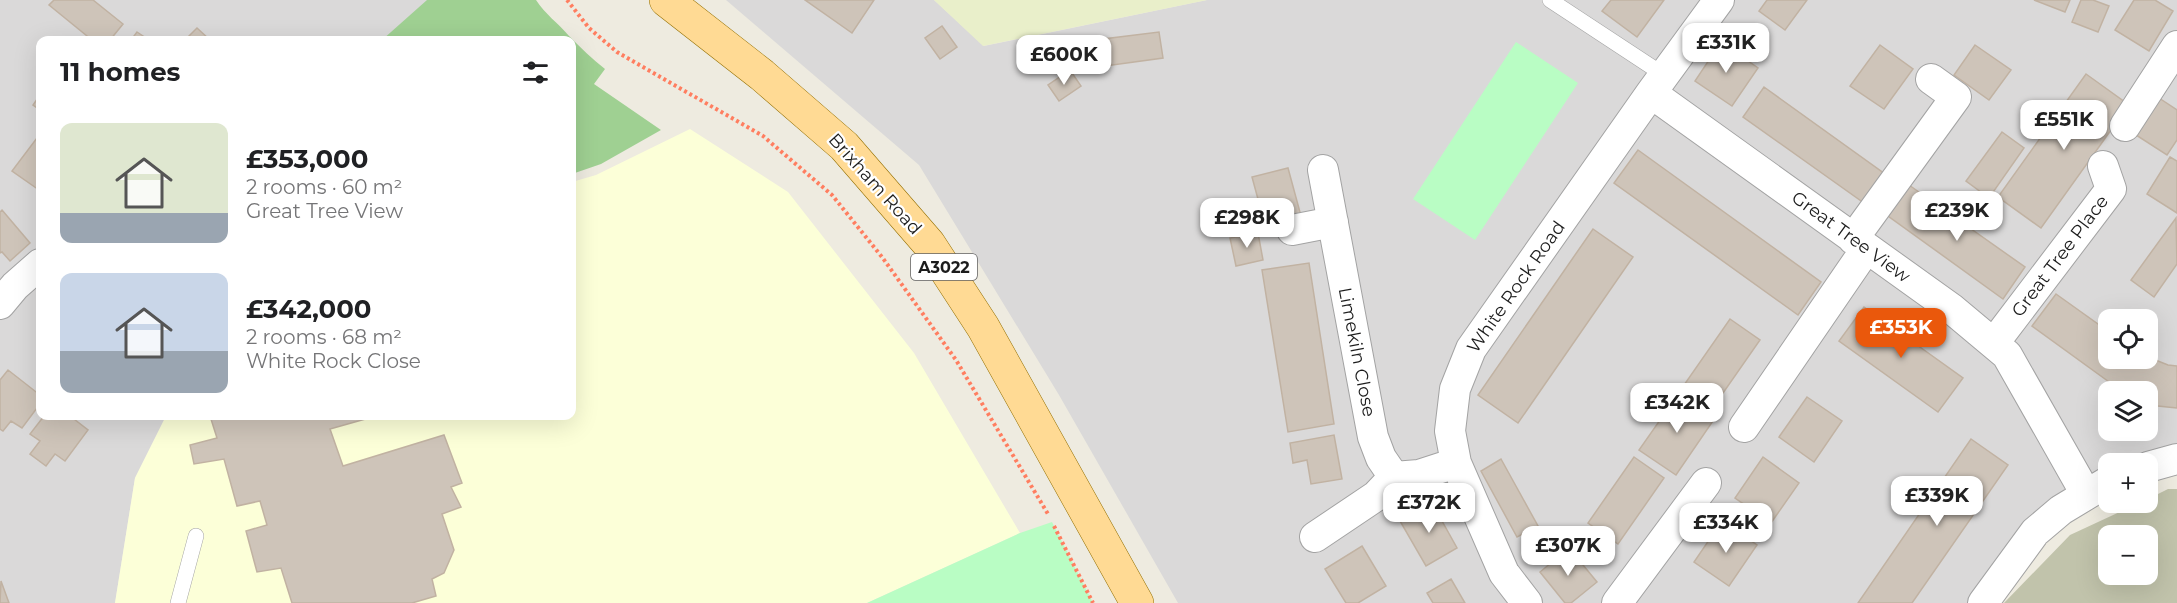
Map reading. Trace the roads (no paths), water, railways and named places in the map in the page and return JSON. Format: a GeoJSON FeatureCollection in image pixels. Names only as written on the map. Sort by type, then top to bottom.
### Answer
{"type":"FeatureCollection","features":[{"type":"Feature","properties":{"kind":"main road","name":"Brixham Road"},"geometry":{"type":"LineString","coordinates":[[666,0],[762,75],[844,147],[929,244],[983,327],[1137,603]]}},
{"type":"Feature","properties":{"kind":"street","name":"White Rock Road"},"geometry":{"type":"LineString","coordinates":[[1527,603],[1504,573],[1456,463],[1450,431],[1455,389],[1471,349],[1719,0]]}},
{"type":"Feature","properties":{"kind":"street"},"geometry":{"type":"LineString","coordinates":[[2125,126],[2177,46]]}},
{"type":"Feature","properties":{"kind":"street"},"geometry":{"type":"LineString","coordinates":[[1744,427],[1956,98],[1931,79]]}},
{"type":"Feature","properties":{"kind":"street","name":"Great Tree View"},"geometry":{"type":"LineString","coordinates":[[1658,84],[1860,244],[1952,309],[1994,343],[2007,355],[2097,487]]}},
{"type":"Feature","properties":{"kind":"street","name":"Great Tree Place"},"geometry":{"type":"LineString","coordinates":[[1994,343],[2111,189],[2103,166]]}},
{"type":"Feature","properties":{"kind":"street","name":"Limekiln Close"},"geometry":{"type":"LineString","coordinates":[[1323,170],[1373,437],[1381,458],[1394,477]]}},
{"type":"Feature","properties":{"kind":"street"},"geometry":{"type":"LineString","coordinates":[[1292,230],[1333,222]]}},
{"type":"Feature","properties":{"kind":"street"},"geometry":{"type":"LineString","coordinates":[[0,304],[15,286],[36,268]]}},
{"type":"Feature","properties":{"kind":"street"},"geometry":{"type":"LineString","coordinates":[[2158,464],[2177,459]]}},
{"type":"Feature","properties":{"kind":"street"},"geometry":{"type":"LineString","coordinates":[[1315,537],[1376,496],[1394,477],[1419,475],[1456,463]]}},
{"type":"Feature","properties":{"kind":"street"},"geometry":{"type":"LineString","coordinates":[[1617,603],[1706,483]]}},
{"type":"Feature","properties":{"kind":"street"},"geometry":{"type":"LineString","coordinates":[[1983,603],[2036,532],[2061,510],[2097,487]]}},
{"type":"Feature","properties":{"kind":"lane"},"geometry":{"type":"LineString","coordinates":[[1550,0],[1658,84]]}},
{"type":"Feature","properties":{"kind":"lane"},"geometry":{"type":"LineString","coordinates":[[178,603],[196,536]]}}]}
